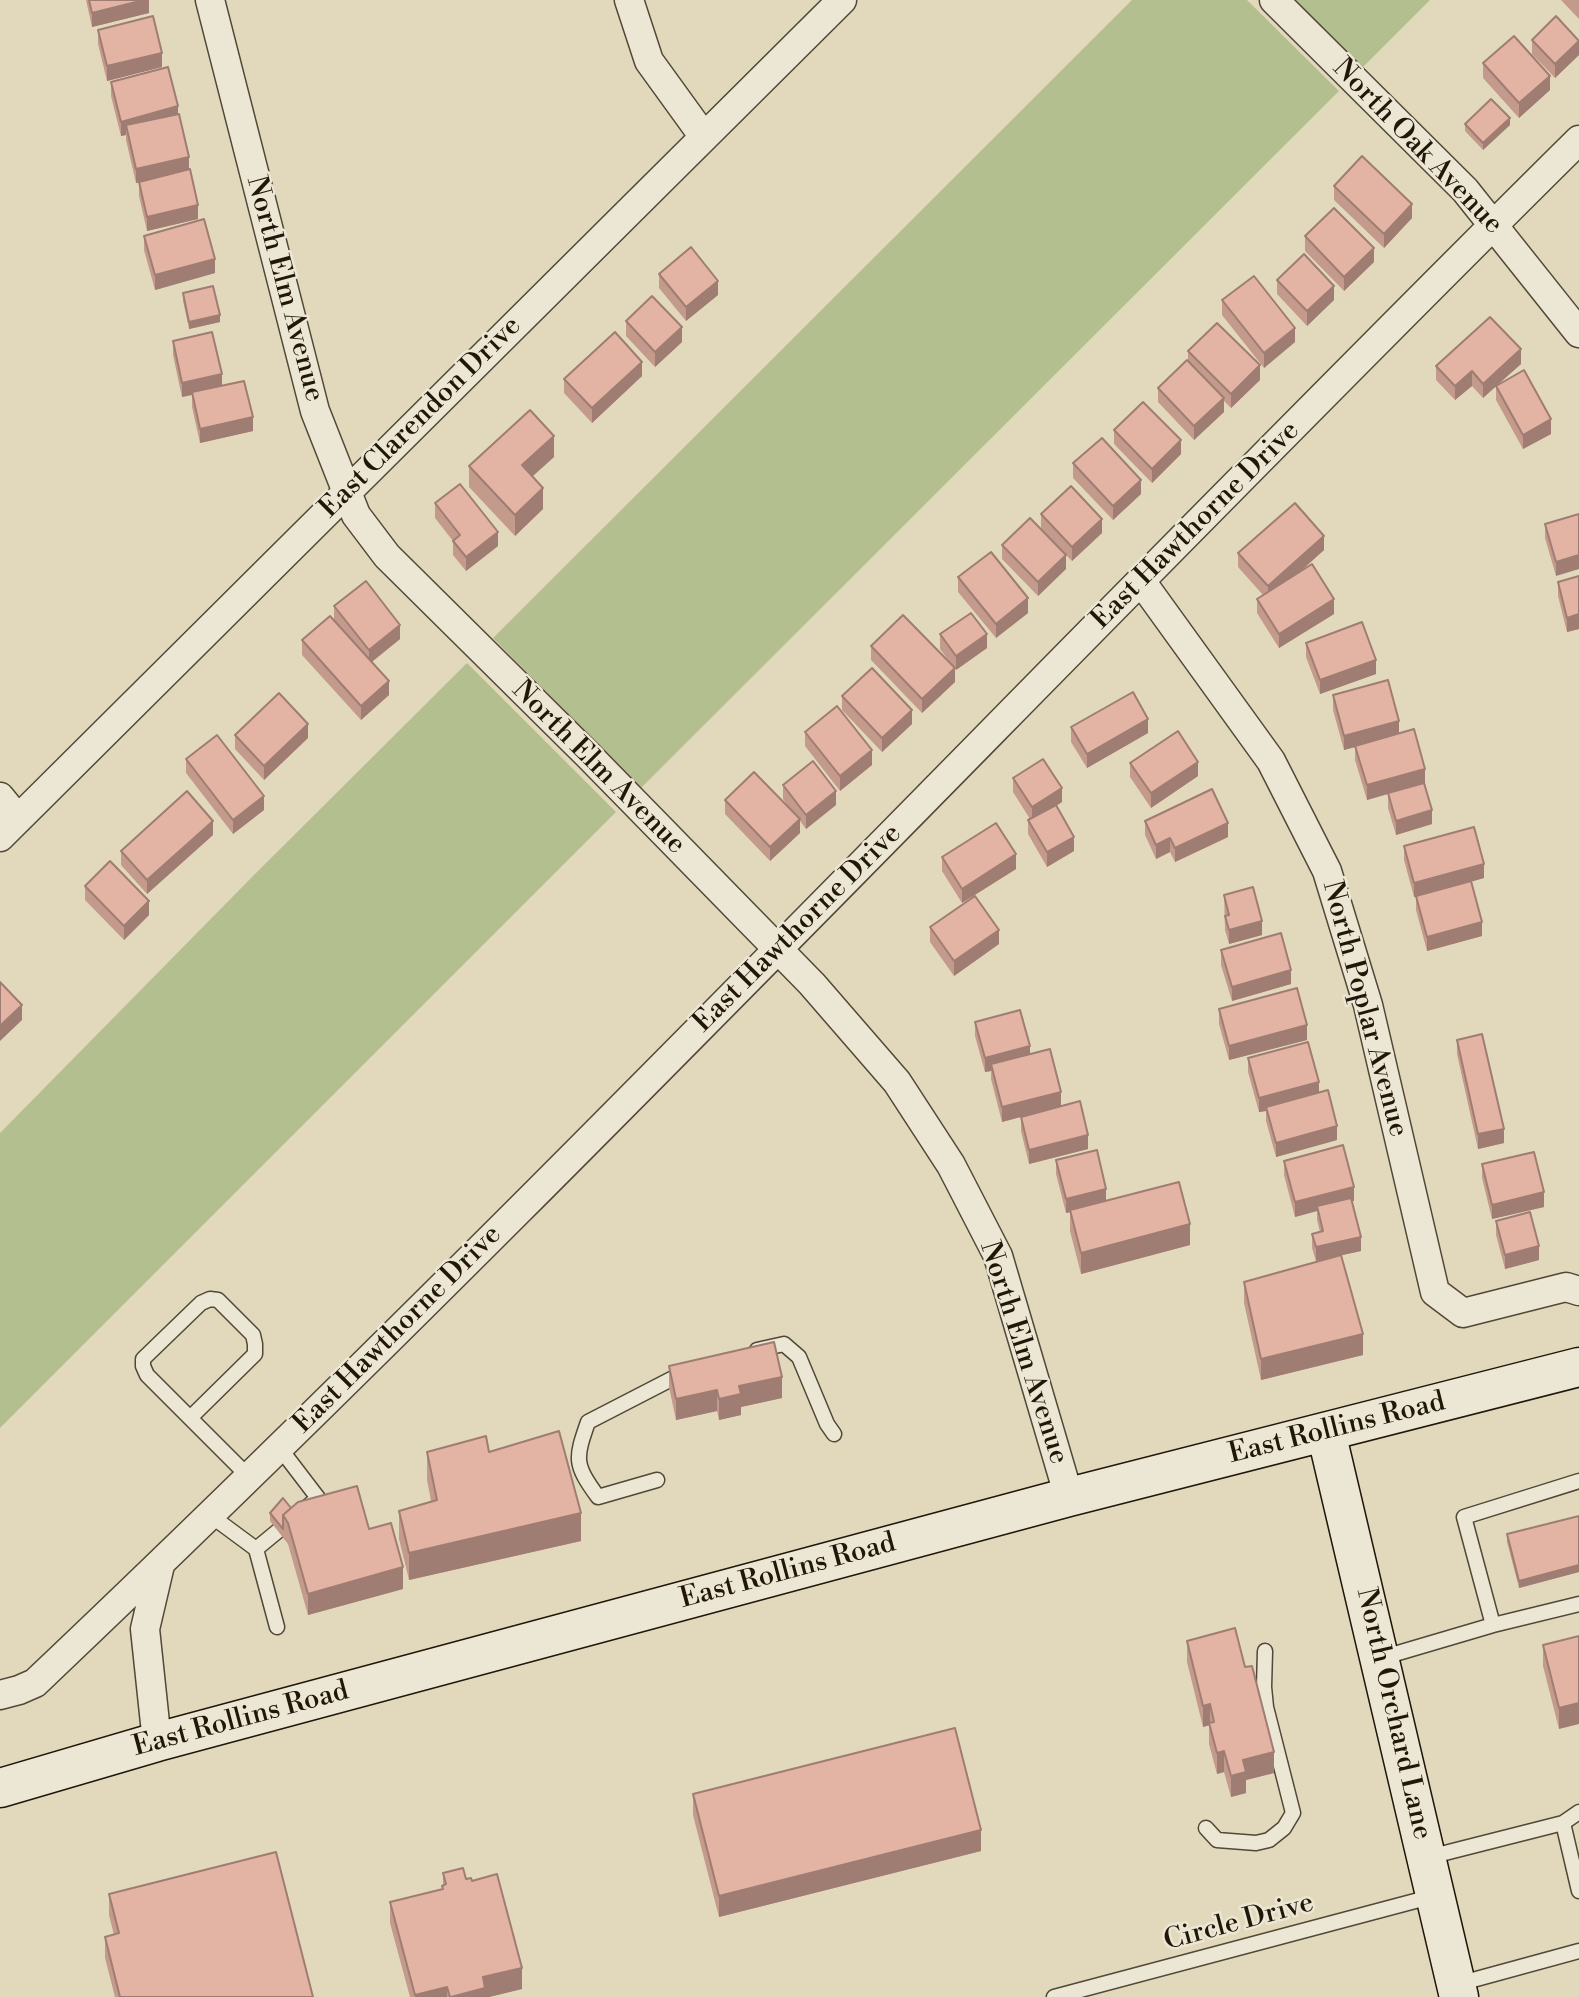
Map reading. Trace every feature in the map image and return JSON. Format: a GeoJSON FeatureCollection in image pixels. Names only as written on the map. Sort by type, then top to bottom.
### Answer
{"type":"FeatureCollection","features":[{"type":"Feature","properties":{"kind":"main road","name":"East Rollins Road"},"geometry":{"type":"LineString","coordinates":[[0,1788],[157,1742],[1069,1497],[1579,1367]]}},
{"type":"Feature","properties":{"kind":"main road","name":"North Orchard Lane"},"geometry":{"type":"LineString","coordinates":[[1326,1432],[1458,1990]]}},
{"type":"Feature","properties":{"kind":"street","name":"North Elm Avenue"},"geometry":{"type":"LineString","coordinates":[[210,0],[316,411],[356,515],[387,555],[589,756],[811,985],[897,1082],[951,1164],[998,1256],[1069,1497]]}},
{"type":"Feature","properties":{"kind":"street"},"geometry":{"type":"LineString","coordinates":[[629,0],[649,61],[704,137]]}},
{"type":"Feature","properties":{"kind":"street","name":"East Clarendon Drive"},"geometry":{"type":"LineString","coordinates":[[9,828],[842,0]]}},
{"type":"Feature","properties":{"kind":"street","name":"North Oak Avenue"},"geometry":{"type":"LineString","coordinates":[[1273,0],[1465,190],[1579,332]]}},
{"type":"Feature","properties":{"kind":"street","name":"East Hawthorne Drive"},"geometry":{"type":"LineString","coordinates":[[0,1695],[35,1683],[510,1220],[1579,140]]}},
{"type":"Feature","properties":{"kind":"street","name":"North Poplar Avenue"},"geometry":{"type":"LineString","coordinates":[[1141,581],[1270,761],[1327,871],[1368,1005],[1435,1292],[1464,1314],[1566,1287],[1579,1291]]}},
{"type":"Feature","properties":{"kind":"street"},"geometry":{"type":"LineString","coordinates":[[0,797],[9,828]]}},
{"type":"Feature","properties":{"kind":"street"},"geometry":{"type":"LineString","coordinates":[[157,1742],[145,1629],[160,1564]]}},
{"type":"Feature","properties":{"kind":"lane"},"geometry":{"type":"LineString","coordinates":[[190,1418],[254,1354],[256,1344],[253,1335],[218,1300],[209,1299],[201,1303],[143,1359],[144,1366],[147,1375],[190,1418],[249,1477]]}},
{"type":"Feature","properties":{"kind":"lane"},"geometry":{"type":"LineString","coordinates":[[741,1354],[784,1344],[799,1357],[827,1424],[834,1434]]}},
{"type":"Feature","properties":{"kind":"lane"},"geometry":{"type":"LineString","coordinates":[[657,1480],[597,1497],[582,1476],[578,1452],[588,1422],[702,1363]]}},
{"type":"Feature","properties":{"kind":"lane"},"geometry":{"type":"LineString","coordinates":[[256,1549],[318,1498],[279,1447]]}},
{"type":"Feature","properties":{"kind":"lane"},"geometry":{"type":"LineString","coordinates":[[1493,1625],[1464,1517],[1579,1481]]}},
{"type":"Feature","properties":{"kind":"lane"},"geometry":{"type":"LineString","coordinates":[[210,1515],[256,1549],[277,1627]]}},
{"type":"Feature","properties":{"kind":"lane"},"geometry":{"type":"LineString","coordinates":[[1380,1658],[1493,1625],[1579,1604]]}},
{"type":"Feature","properties":{"kind":"lane"},"geometry":{"type":"LineString","coordinates":[[1206,1828],[1217,1840],[1256,1843],[1269,1840],[1284,1828],[1293,1813],[1266,1707],[1265,1651]]}},
{"type":"Feature","properties":{"kind":"lane"},"geometry":{"type":"LineString","coordinates":[[1426,1857],[1563,1823],[1579,1812]]}},
{"type":"Feature","properties":{"kind":"lane"},"geometry":{"type":"LineString","coordinates":[[1563,1823],[1579,1891]]}},
{"type":"Feature","properties":{"kind":"lane","name":"Circle Drive"},"geometry":{"type":"LineString","coordinates":[[1054,1997],[1435,1896]]}},
{"type":"Feature","properties":{"kind":"lane"},"geometry":{"type":"LineString","coordinates":[[1458,1990],[1579,1951]]}},
{"type":"Feature","properties":{"kind":"green space"},"geometry":{"type":"Polygon","coordinates":[[[1132,0],[1247,0],[1339,91],[641,788],[493,638],[1132,0]]]}},
{"type":"Feature","properties":{"kind":"green space"},"geometry":{"type":"Polygon","coordinates":[[[1294,0],[1430,0],[1363,67],[1294,0]]]}},
{"type":"Feature","properties":{"kind":"green space"},"geometry":{"type":"Polygon","coordinates":[[[467,663],[616,812],[0,1428],[0,1133],[467,663]]]}},
{"type":"Feature","properties":{"kind":"building"},"geometry":{"type":"Polygon","coordinates":[[[89,0],[144,0],[92,13],[89,0]]]}},
{"type":"Feature","properties":{"kind":"building"},"geometry":{"type":"Polygon","coordinates":[[[153,16],[162,53],[107,66],[98,30],[153,16]]]}},
{"type":"Feature","properties":{"kind":"building"},"geometry":{"type":"Polygon","coordinates":[[[1556,16],[1579,41],[1555,64],[1532,40],[1556,16]]]}},
{"type":"Feature","properties":{"kind":"building"},"geometry":{"type":"Polygon","coordinates":[[[1514,36],[1550,76],[1519,103],[1483,63],[1514,36]]]}},
{"type":"Feature","properties":{"kind":"building"},"geometry":{"type":"Polygon","coordinates":[[[168,67],[178,106],[121,122],[111,82],[168,67]]]}},
{"type":"Feature","properties":{"kind":"building"},"geometry":{"type":"Polygon","coordinates":[[[1491,99],[1510,118],[1483,143],[1465,124],[1491,99]]]}},
{"type":"Feature","properties":{"kind":"building"},"geometry":{"type":"Polygon","coordinates":[[[179,114],[189,157],[136,169],[126,125],[179,114]]]}},
{"type":"Feature","properties":{"kind":"building"},"geometry":{"type":"Polygon","coordinates":[[[1362,156],[1412,204],[1384,234],[1334,186],[1362,156]]]}},
{"type":"Feature","properties":{"kind":"building"},"geometry":{"type":"Polygon","coordinates":[[[190,169],[198,205],[147,217],[139,182],[190,169]]]}},
{"type":"Feature","properties":{"kind":"building"},"geometry":{"type":"Polygon","coordinates":[[[1334,208],[1374,248],[1344,277],[1305,236],[1334,208]]]}},
{"type":"Feature","properties":{"kind":"building"},"geometry":{"type":"Polygon","coordinates":[[[204,219],[215,259],[155,275],[144,236],[204,219]]]}},
{"type":"Feature","properties":{"kind":"building"},"geometry":{"type":"Polygon","coordinates":[[[691,247],[718,281],[686,307],[659,274],[691,247]]]}},
{"type":"Feature","properties":{"kind":"building"},"geometry":{"type":"Polygon","coordinates":[[[1304,254],[1334,286],[1307,311],[1277,280],[1304,254]]]}},
{"type":"Feature","properties":{"kind":"building"},"geometry":{"type":"Polygon","coordinates":[[[1254,276],[1295,328],[1264,353],[1222,300],[1254,276]]]}},
{"type":"Feature","properties":{"kind":"building"},"geometry":{"type":"Polygon","coordinates":[[[213,286],[220,315],[189,322],[183,293],[213,286]]]}},
{"type":"Feature","properties":{"kind":"building"},"geometry":{"type":"Polygon","coordinates":[[[652,296],[682,327],[655,352],[626,321],[652,296]]]}},
{"type":"Feature","properties":{"kind":"building"},"geometry":{"type":"Polygon","coordinates":[[[1490,317],[1521,349],[1483,384],[1472,371],[1455,386],[1436,366],[1490,317]]]}},
{"type":"Feature","properties":{"kind":"building"},"geometry":{"type":"Polygon","coordinates":[[[1217,323],[1260,365],[1231,394],[1188,351],[1217,323]]]}},
{"type":"Feature","properties":{"kind":"building"},"geometry":{"type":"Polygon","coordinates":[[[212,332],[222,374],[182,383],[173,341],[212,332]]]}},
{"type":"Feature","properties":{"kind":"building"},"geometry":{"type":"Polygon","coordinates":[[[615,332],[642,362],[592,408],[564,379],[615,332]]]}},
{"type":"Feature","properties":{"kind":"building"},"geometry":{"type":"Polygon","coordinates":[[[1187,360],[1224,398],[1194,426],[1158,388],[1187,360]]]}},
{"type":"Feature","properties":{"kind":"building"},"geometry":{"type":"Polygon","coordinates":[[[1524,370],[1551,419],[1523,435],[1496,386],[1524,370]]]}},
{"type":"Feature","properties":{"kind":"building"},"geometry":{"type":"Polygon","coordinates":[[[244,381],[253,417],[200,429],[192,392],[244,381]]]}},
{"type":"Feature","properties":{"kind":"building"},"geometry":{"type":"Polygon","coordinates":[[[1143,402],[1181,440],[1152,469],[1114,430],[1143,402]]]}},
{"type":"Feature","properties":{"kind":"building"},"geometry":{"type":"Polygon","coordinates":[[[530,410],[554,436],[522,465],[543,488],[515,515],[469,466],[530,410]]]}},
{"type":"Feature","properties":{"kind":"building"},"geometry":{"type":"Polygon","coordinates":[[[1102,438],[1141,480],[1113,506],[1073,463],[1102,438]]]}},
{"type":"Feature","properties":{"kind":"building"},"geometry":{"type":"Polygon","coordinates":[[[460,484],[498,532],[466,557],[453,541],[460,535],[435,503],[460,484]]]}},
{"type":"Feature","properties":{"kind":"building"},"geometry":{"type":"Polygon","coordinates":[[[1071,486],[1102,519],[1072,547],[1041,514],[1071,486]]]}},
{"type":"Feature","properties":{"kind":"building"},"geometry":{"type":"Polygon","coordinates":[[[1295,503],[1324,536],[1268,586],[1238,553],[1295,503]]]}},
{"type":"Feature","properties":{"kind":"building"},"geometry":{"type":"Polygon","coordinates":[[[1579,514],[1579,555],[1556,562],[1545,524],[1579,514]]]}},
{"type":"Feature","properties":{"kind":"building"},"geometry":{"type":"Polygon","coordinates":[[[1030,518],[1066,555],[1038,582],[1002,545],[1030,518]]]}},
{"type":"Feature","properties":{"kind":"building"},"geometry":{"type":"Polygon","coordinates":[[[991,552],[1028,598],[996,624],[958,577],[991,552]]]}},
{"type":"Feature","properties":{"kind":"building"},"geometry":{"type":"Polygon","coordinates":[[[1312,564],[1334,599],[1279,634],[1257,599],[1312,564]]]}},
{"type":"Feature","properties":{"kind":"building"},"geometry":{"type":"Polygon","coordinates":[[[1579,576],[1579,614],[1567,618],[1558,582],[1579,576]]]}},
{"type":"Feature","properties":{"kind":"building"},"geometry":{"type":"Polygon","coordinates":[[[366,581],[400,625],[369,650],[334,606],[366,581]]]}},
{"type":"Feature","properties":{"kind":"building"},"geometry":{"type":"Polygon","coordinates":[[[971,613],[987,634],[956,656],[940,634],[971,613]]]}},
{"type":"Feature","properties":{"kind":"building"},"geometry":{"type":"Polygon","coordinates":[[[903,615],[955,668],[922,699],[871,646],[903,615]]]}},
{"type":"Feature","properties":{"kind":"building"},"geometry":{"type":"Polygon","coordinates":[[[330,616],[389,681],[361,706],[302,640],[330,616]]]}},
{"type":"Feature","properties":{"kind":"building"},"geometry":{"type":"Polygon","coordinates":[[[1362,622],[1376,660],[1320,680],[1306,643],[1362,622]]]}},
{"type":"Feature","properties":{"kind":"building"},"geometry":{"type":"Polygon","coordinates":[[[872,668],[912,710],[882,738],[842,696],[872,668]]]}},
{"type":"Feature","properties":{"kind":"building"},"geometry":{"type":"Polygon","coordinates":[[[1388,680],[1399,721],[1344,736],[1333,695],[1388,680]]]}},
{"type":"Feature","properties":{"kind":"building"},"geometry":{"type":"Polygon","coordinates":[[[1133,692],[1148,719],[1087,754],[1071,727],[1133,692]]]}},
{"type":"Feature","properties":{"kind":"building"},"geometry":{"type":"Polygon","coordinates":[[[279,693],[308,724],[264,766],[235,735],[279,693]]]}},
{"type":"Feature","properties":{"kind":"building"},"geometry":{"type":"Polygon","coordinates":[[[837,706],[872,750],[840,776],[805,732],[837,706]]]}},
{"type":"Feature","properties":{"kind":"building"},"geometry":{"type":"Polygon","coordinates":[[[1414,729],[1425,769],[1367,785],[1355,746],[1414,729]]]}},
{"type":"Feature","properties":{"kind":"building"},"geometry":{"type":"Polygon","coordinates":[[[1178,731],[1198,762],[1151,793],[1130,763],[1178,731]]]}},
{"type":"Feature","properties":{"kind":"building"},"geometry":{"type":"Polygon","coordinates":[[[217,735],[264,796],[233,820],[186,759],[217,735]]]}},
{"type":"Feature","properties":{"kind":"building"},"geometry":{"type":"Polygon","coordinates":[[[1043,759],[1062,788],[1032,807],[1013,778],[1043,759]]]}},
{"type":"Feature","properties":{"kind":"building"},"geometry":{"type":"Polygon","coordinates":[[[813,761],[836,791],[806,815],[783,785],[813,761]]]}},
{"type":"Feature","properties":{"kind":"building"},"geometry":{"type":"Polygon","coordinates":[[[754,772],[800,819],[770,847],[725,800],[754,772]]]}},
{"type":"Feature","properties":{"kind":"building"},"geometry":{"type":"Polygon","coordinates":[[[1424,783],[1432,810],[1396,821],[1388,793],[1424,783]]]}},
{"type":"Feature","properties":{"kind":"building"},"geometry":{"type":"Polygon","coordinates":[[[1212,789],[1228,823],[1175,848],[1170,838],[1156,845],[1145,821],[1212,789]]]}},
{"type":"Feature","properties":{"kind":"building"},"geometry":{"type":"Polygon","coordinates":[[[187,791],[213,821],[147,880],[121,851],[187,791]]]}},
{"type":"Feature","properties":{"kind":"building"},"geometry":{"type":"Polygon","coordinates":[[[1056,805],[1074,837],[1047,852],[1028,820],[1056,805]]]}},
{"type":"Feature","properties":{"kind":"building"},"geometry":{"type":"Polygon","coordinates":[[[996,823],[1016,854],[962,889],[942,857],[996,823]]]}},
{"type":"Feature","properties":{"kind":"building"},"geometry":{"type":"Polygon","coordinates":[[[1474,827],[1484,864],[1414,883],[1404,846],[1474,827]]]}},
{"type":"Feature","properties":{"kind":"building"},"geometry":{"type":"Polygon","coordinates":[[[110,861],[149,901],[124,926],[85,886],[110,861]]]}},
{"type":"Feature","properties":{"kind":"building"},"geometry":{"type":"Polygon","coordinates":[[[1471,881],[1482,922],[1427,937],[1416,896],[1471,881]]]}},
{"type":"Feature","properties":{"kind":"building"},"geometry":{"type":"Polygon","coordinates":[[[1253,887],[1262,921],[1229,930],[1225,916],[1229,915],[1224,895],[1253,887]]]}},
{"type":"Feature","properties":{"kind":"building"},"geometry":{"type":"Polygon","coordinates":[[[975,896],[999,930],[954,961],[930,927],[975,896]]]}},
{"type":"Feature","properties":{"kind":"building"},"geometry":{"type":"Polygon","coordinates":[[[1281,933],[1291,970],[1232,987],[1221,950],[1281,933]]]}},
{"type":"Feature","properties":{"kind":"building"},"geometry":{"type":"Polygon","coordinates":[[[0,982],[22,1005],[0,1026],[0,982]]]}},
{"type":"Feature","properties":{"kind":"building"},"geometry":{"type":"Polygon","coordinates":[[[1297,988],[1307,1025],[1229,1046],[1219,1009],[1297,988]]]}},
{"type":"Feature","properties":{"kind":"building"},"geometry":{"type":"Polygon","coordinates":[[[1020,1010],[1030,1046],[985,1058],[975,1022],[1020,1010]]]}},
{"type":"Feature","properties":{"kind":"building"},"geometry":{"type":"Polygon","coordinates":[[[1482,1034],[1504,1129],[1478,1134],[1457,1040],[1482,1034]]]}},
{"type":"Feature","properties":{"kind":"building"},"geometry":{"type":"Polygon","coordinates":[[[1308,1042],[1319,1082],[1259,1098],[1248,1058],[1308,1042]]]}},
{"type":"Feature","properties":{"kind":"building"},"geometry":{"type":"Polygon","coordinates":[[[1050,1049],[1061,1092],[1002,1107],[991,1064],[1050,1049]]]}},
{"type":"Feature","properties":{"kind":"building"},"geometry":{"type":"Polygon","coordinates":[[[1328,1090],[1337,1126],[1276,1143],[1266,1107],[1328,1090]]]}},
{"type":"Feature","properties":{"kind":"building"},"geometry":{"type":"Polygon","coordinates":[[[1080,1101],[1088,1135],[1029,1150],[1021,1117],[1080,1101]]]}},
{"type":"Feature","properties":{"kind":"building"},"geometry":{"type":"Polygon","coordinates":[[[1343,1145],[1354,1187],[1295,1202],[1284,1161],[1343,1145]]]}},
{"type":"Feature","properties":{"kind":"building"},"geometry":{"type":"Polygon","coordinates":[[[1097,1150],[1106,1189],[1066,1199],[1056,1160],[1097,1150]]]}},
{"type":"Feature","properties":{"kind":"building"},"geometry":{"type":"Polygon","coordinates":[[[1534,1152],[1544,1192],[1492,1205],[1482,1164],[1534,1152]]]}},
{"type":"Feature","properties":{"kind":"building"},"geometry":{"type":"Polygon","coordinates":[[[1179,1182],[1190,1224],[1081,1253],[1070,1210],[1179,1182]]]}},
{"type":"Feature","properties":{"kind":"building"},"geometry":{"type":"Polygon","coordinates":[[[1351,1198],[1361,1237],[1316,1247],[1312,1234],[1323,1231],[1317,1206],[1351,1198]]]}},
{"type":"Feature","properties":{"kind":"building"},"geometry":{"type":"Polygon","coordinates":[[[1530,1212],[1539,1246],[1505,1255],[1496,1221],[1530,1212]]]}},
{"type":"Feature","properties":{"kind":"building"},"geometry":{"type":"Polygon","coordinates":[[[1341,1255],[1363,1334],[1261,1359],[1244,1282],[1341,1255]]]}},
{"type":"Feature","properties":{"kind":"building"},"geometry":{"type":"Polygon","coordinates":[[[774,1342],[782,1377],[739,1386],[741,1394],[719,1399],[717,1390],[676,1399],[669,1366],[774,1342]]]}},
{"type":"Feature","properties":{"kind":"building"},"geometry":{"type":"Polygon","coordinates":[[[559,1431],[581,1513],[409,1553],[399,1511],[437,1500],[427,1452],[486,1436],[489,1452],[559,1431]]]}},
{"type":"Feature","properties":{"kind":"building"},"geometry":{"type":"Polygon","coordinates":[[[357,1486],[369,1529],[391,1523],[403,1567],[308,1594],[288,1523],[283,1515],[298,1502],[357,1486]]]}},
{"type":"Feature","properties":{"kind":"building"},"geometry":{"type":"Polygon","coordinates":[[[283,1498],[291,1508],[283,1515],[283,1529],[270,1513],[283,1498]]]}},
{"type":"Feature","properties":{"kind":"building"},"geometry":{"type":"Polygon","coordinates":[[[1579,1516],[1579,1565],[1519,1581],[1507,1534],[1579,1516]]]}},
{"type":"Feature","properties":{"kind":"building"},"geometry":{"type":"Polygon","coordinates":[[[1235,1628],[1245,1667],[1252,1666],[1274,1752],[1243,1760],[1246,1772],[1231,1776],[1224,1751],[1217,1753],[1209,1723],[1214,1722],[1210,1704],[1203,1706],[1187,1641],[1235,1628]]]}},
{"type":"Feature","properties":{"kind":"building"},"geometry":{"type":"Polygon","coordinates":[[[1579,1636],[1579,1703],[1559,1708],[1543,1645],[1579,1636]]]}},
{"type":"Feature","properties":{"kind":"building"},"geometry":{"type":"Polygon","coordinates":[[[955,1728],[981,1830],[719,1896],[693,1794],[955,1728]]]}},
{"type":"Feature","properties":{"kind":"building"},"geometry":{"type":"Polygon","coordinates":[[[276,1852],[313,1997],[120,1997],[105,1937],[119,1933],[109,1894],[276,1852]]]}},
{"type":"Feature","properties":{"kind":"building"},"geometry":{"type":"Polygon","coordinates":[[[463,1868],[466,1879],[471,1878],[472,1881],[497,1874],[522,1968],[483,1977],[485,1988],[451,1997],[447,1987],[415,1995],[390,1902],[443,1889],[442,1886],[446,1884],[443,1873],[463,1868]]]}}]}
